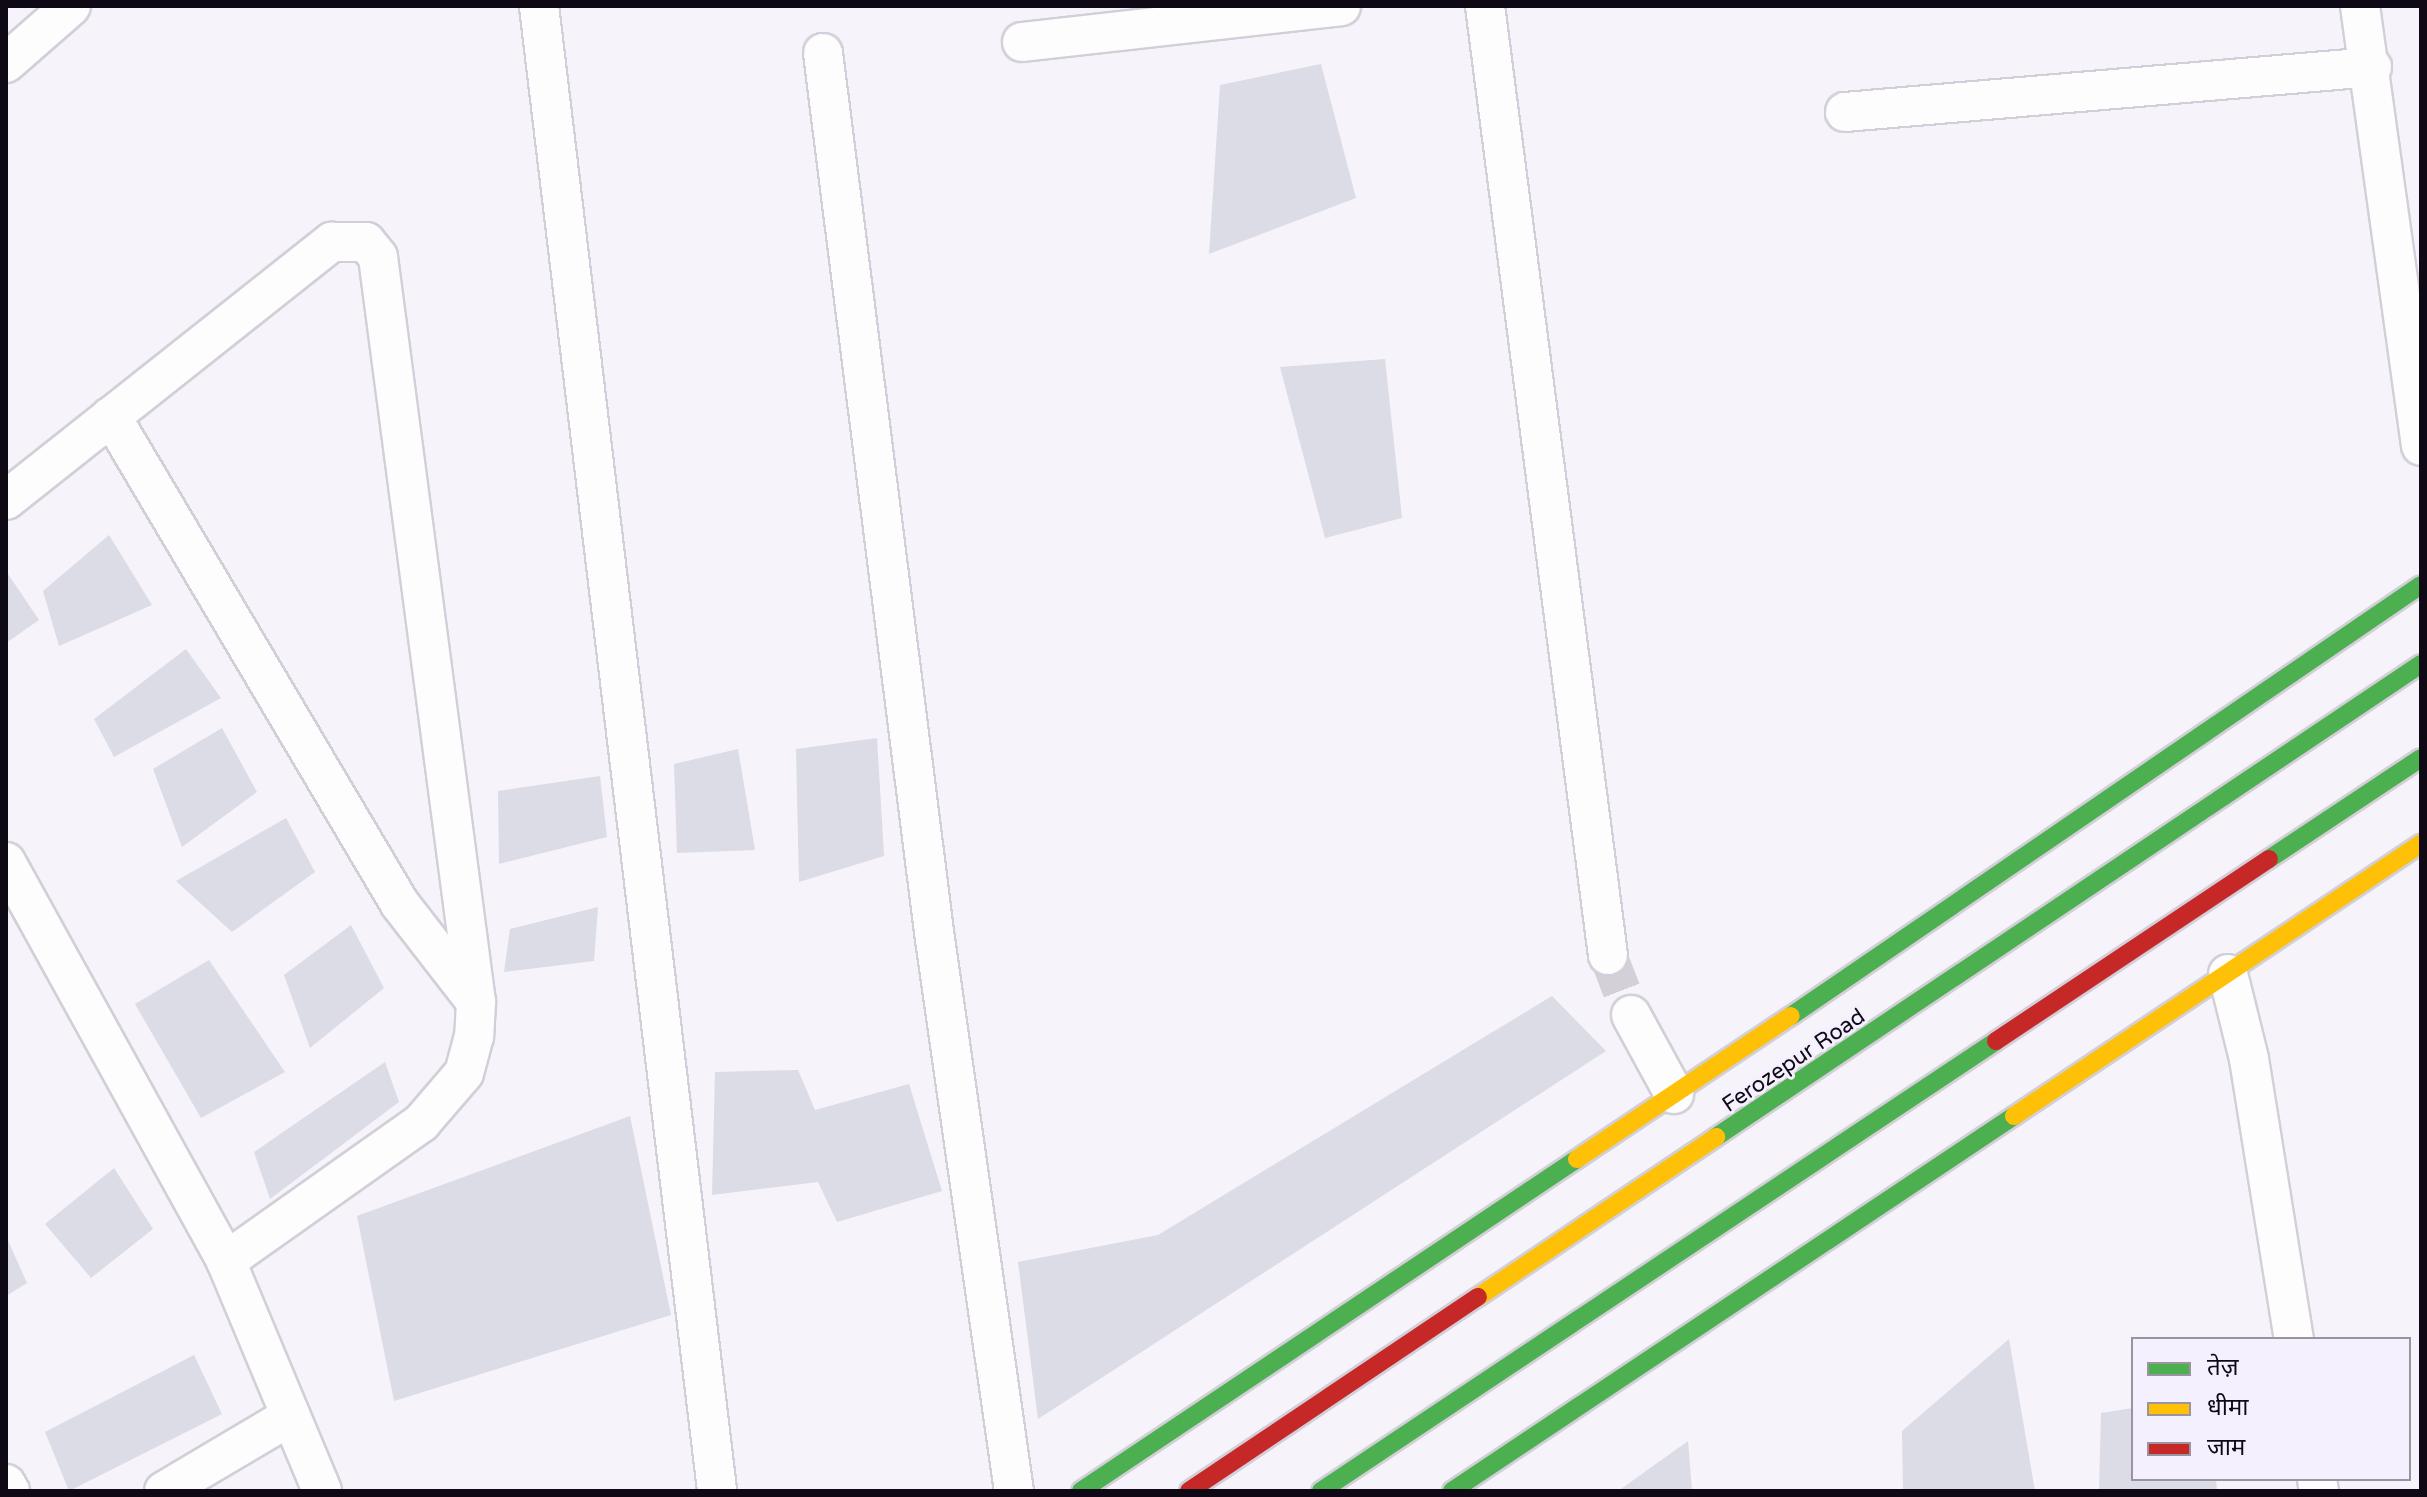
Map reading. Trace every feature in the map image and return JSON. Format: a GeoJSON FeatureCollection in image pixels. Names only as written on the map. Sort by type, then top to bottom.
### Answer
{"type":"FeatureCollection","features":[{"type":"Feature","properties":{"kind":"main road"},"geometry":{"type":"LineString","coordinates":[[1081,1491],[1674,1094],[2421,585]]}},
{"type":"Feature","properties":{"kind":"main road","name":"Ferozepur Road"},"geometry":{"type":"LineString","coordinates":[[1189,1491],[2421,664]]}},
{"type":"Feature","properties":{"kind":"main road"},"geometry":{"type":"LineString","coordinates":[[1321,1491],[2421,758]]}},
{"type":"Feature","properties":{"kind":"main road"},"geometry":{"type":"LineString","coordinates":[[1452,1491],[2421,844]]}},
{"type":"Feature","properties":{"kind":"street"},"geometry":{"type":"LineString","coordinates":[[6,63],[71,6]]}},
{"type":"Feature","properties":{"kind":"street"},"geometry":{"type":"LineString","coordinates":[[539,6],[717,1491]]}},
{"type":"Feature","properties":{"kind":"street"},"geometry":{"type":"LineString","coordinates":[[1022,42],[1341,6]]}},
{"type":"Feature","properties":{"kind":"street"},"geometry":{"type":"LineString","coordinates":[[1485,6],[1608,955]]}},
{"type":"Feature","properties":{"kind":"street"},"geometry":{"type":"LineString","coordinates":[[2360,6],[2372,67],[2421,446]]}},
{"type":"Feature","properties":{"kind":"street"},"geometry":{"type":"LineString","coordinates":[[823,53],[935,939],[1014,1491]]}},
{"type":"Feature","properties":{"kind":"street"},"geometry":{"type":"LineString","coordinates":[[1845,112],[2372,67]]}},
{"type":"Feature","properties":{"kind":"street"},"geometry":{"type":"LineString","coordinates":[[6,500],[332,242],[366,242],[378,257],[476,1002],[464,1073],[443,1103],[226,1261]]}},
{"type":"Feature","properties":{"kind":"street"},"geometry":{"type":"LineString","coordinates":[[111,416],[400,904],[476,1002]]}},
{"type":"Feature","properties":{"kind":"street"},"geometry":{"type":"LineString","coordinates":[[6,862],[226,1261],[322,1491]]}},
{"type":"Feature","properties":{"kind":"street"},"geometry":{"type":"LineString","coordinates":[[2228,974],[2249,1059],[2294,1337]]}},
{"type":"Feature","properties":{"kind":"street"},"geometry":{"type":"LineString","coordinates":[[1631,1015],[1674,1094]]}},
{"type":"Feature","properties":{"kind":"street"},"geometry":{"type":"LineString","coordinates":[[164,1491],[291,1416]]}},
{"type":"Feature","properties":{"kind":"street"},"geometry":{"type":"LineString","coordinates":[[6,1484],[10,1491]]}},
{"type":"Feature","properties":{"kind":"building"},"geometry":{"type":"Polygon","coordinates":[[[1321,64],[1356,198],[1209,254],[1220,85],[1321,64]]]}},
{"type":"Feature","properties":{"kind":"building"},"geometry":{"type":"Polygon","coordinates":[[[1385,359],[1402,518],[1325,538],[1280,367],[1385,359]]]}},
{"type":"Feature","properties":{"kind":"building"},"geometry":{"type":"Polygon","coordinates":[[[109,535],[152,605],[59,646],[43,591],[109,535]]]}},
{"type":"Feature","properties":{"kind":"building"},"geometry":{"type":"Polygon","coordinates":[[[6,571],[39,620],[6,643],[6,571]]]}},
{"type":"Feature","properties":{"kind":"building"},"geometry":{"type":"Polygon","coordinates":[[[186,649],[221,698],[114,757],[94,719],[186,649]]]}},
{"type":"Feature","properties":{"kind":"building"},"geometry":{"type":"Polygon","coordinates":[[[222,728],[257,792],[182,847],[153,769],[222,728]]]}},
{"type":"Feature","properties":{"kind":"building"},"geometry":{"type":"Polygon","coordinates":[[[877,738],[884,856],[799,882],[796,749],[877,738]]]}},
{"type":"Feature","properties":{"kind":"building"},"geometry":{"type":"Polygon","coordinates":[[[738,749],[755,850],[677,853],[674,764],[738,749]]]}},
{"type":"Feature","properties":{"kind":"building"},"geometry":{"type":"Polygon","coordinates":[[[600,776],[607,837],[499,864],[498,791],[600,776]]]}},
{"type":"Feature","properties":{"kind":"building"},"geometry":{"type":"Polygon","coordinates":[[[286,818],[315,872],[232,932],[176,881],[286,818]]]}},
{"type":"Feature","properties":{"kind":"building"},"geometry":{"type":"Polygon","coordinates":[[[598,907],[594,961],[504,972],[510,929],[598,907]]]}},
{"type":"Feature","properties":{"kind":"building"},"geometry":{"type":"Polygon","coordinates":[[[351,925],[384,988],[310,1048],[284,975],[351,925]]]}},
{"type":"Feature","properties":{"kind":"building"},"geometry":{"type":"Polygon","coordinates":[[[209,960],[285,1072],[201,1118],[135,1004],[209,960]]]}},
{"type":"Feature","properties":{"kind":"building"},"geometry":{"type":"Polygon","coordinates":[[[1552,996],[1606,1051],[1038,1419],[1018,1262],[1158,1235],[1552,996]]]}},
{"type":"Feature","properties":{"kind":"building"},"geometry":{"type":"Polygon","coordinates":[[[385,1062],[399,1102],[270,1199],[254,1152],[385,1062]]]}},
{"type":"Feature","properties":{"kind":"building"},"geometry":{"type":"Polygon","coordinates":[[[798,1070],[815,1110],[909,1084],[942,1191],[837,1222],[818,1182],[712,1195],[715,1072],[798,1070]]]}},
{"type":"Feature","properties":{"kind":"building"},"geometry":{"type":"Polygon","coordinates":[[[630,1116],[671,1315],[394,1401],[357,1216],[630,1116]]]}},
{"type":"Feature","properties":{"kind":"building"},"geometry":{"type":"Polygon","coordinates":[[[114,1168],[153,1229],[91,1278],[45,1224],[114,1168]]]}},
{"type":"Feature","properties":{"kind":"building"},"geometry":{"type":"Polygon","coordinates":[[[6,1236],[27,1283],[6,1296],[6,1236]]]}},
{"type":"Feature","properties":{"kind":"building"},"geometry":{"type":"Polygon","coordinates":[[[2009,1339],[2035,1491],[1903,1491],[1902,1431],[2009,1339]]]}},
{"type":"Feature","properties":{"kind":"building"},"geometry":{"type":"Polygon","coordinates":[[[194,1355],[222,1414],[69,1491],[45,1432],[194,1355]]]}},
{"type":"Feature","properties":{"kind":"building"},"geometry":{"type":"Polygon","coordinates":[[[2131,1408],[2131,1481],[2216,1481],[2217,1491],[2099,1491],[2101,1413],[2131,1408]]]}},
{"type":"Feature","properties":{"kind":"building"},"geometry":{"type":"Polygon","coordinates":[[[1688,1441],[1692,1491],[1618,1491],[1688,1441]]]}},
{"type":"Feature","properties":{"kind":"tunnel"},"geometry":{"type":"LineString","coordinates":[[1608,955],[1631,1015]]}},
{"type":"Feature","properties":{"kind":"traffic: fast"},"geometry":{"type":"LineString","coordinates":[[1791,1016],[2421,585]]}},
{"type":"Feature","properties":{"kind":"traffic: fast"},"geometry":{"type":"LineString","coordinates":[[1716,1137],[2421,664]]}},
{"type":"Feature","properties":{"kind":"traffic: fast"},"geometry":{"type":"LineString","coordinates":[[2269,859],[2421,758]]}},
{"type":"Feature","properties":{"kind":"traffic: fast"},"geometry":{"type":"LineString","coordinates":[[1321,1491],[1996,1041]]}},
{"type":"Feature","properties":{"kind":"traffic: fast"},"geometry":{"type":"LineString","coordinates":[[1452,1491],[2014,1116]]}},
{"type":"Feature","properties":{"kind":"traffic: fast"},"geometry":{"type":"LineString","coordinates":[[1081,1491],[1577,1159]]}},
{"type":"Feature","properties":{"kind":"traffic: slow"},"geometry":{"type":"LineString","coordinates":[[2014,1116],[2421,844]]}},
{"type":"Feature","properties":{"kind":"traffic: slow"},"geometry":{"type":"LineString","coordinates":[[1577,1159],[1791,1016]]}},
{"type":"Feature","properties":{"kind":"traffic: slow"},"geometry":{"type":"LineString","coordinates":[[1478,1297],[1716,1137]]}},
{"type":"Feature","properties":{"kind":"traffic: jam"},"geometry":{"type":"LineString","coordinates":[[1996,1041],[2269,859]]}},
{"type":"Feature","properties":{"kind":"traffic: jam"},"geometry":{"type":"LineString","coordinates":[[1189,1491],[1478,1297]]}}]}
